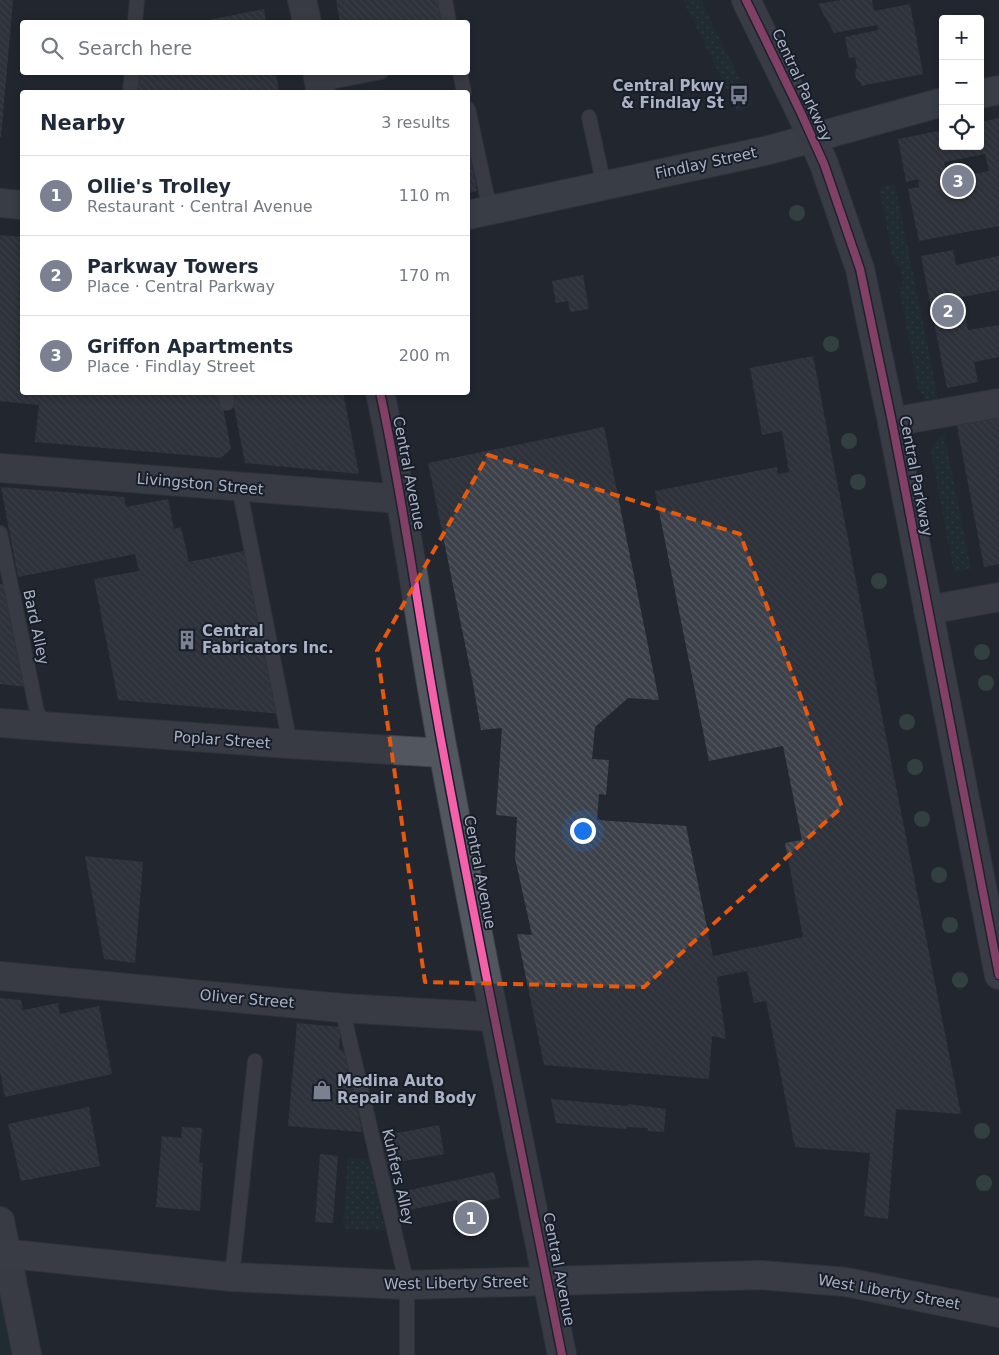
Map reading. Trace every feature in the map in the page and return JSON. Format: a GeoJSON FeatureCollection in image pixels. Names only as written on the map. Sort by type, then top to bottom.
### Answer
{"type":"FeatureCollection","features":[{"type":"Feature","properties":{"kind":"main road","name":"Central Parkway"},"geometry":{"type":"LineString","coordinates":[[746,0],[824,164],[860,269],[892,422],[999,975]]}},
{"type":"Feature","properties":{"kind":"main road","name":"West Liberty Street"},"geometry":{"type":"LineString","coordinates":[[3,1254],[232,1277],[407,1285],[760,1275],[846,1282],[999,1313]]}},
{"type":"Feature","properties":{"kind":"street"},"geometry":{"type":"LineString","coordinates":[[302,0],[307,20]]}},
{"type":"Feature","properties":{"kind":"street"},"geometry":{"type":"LineString","coordinates":[[984,93],[999,90]]}},
{"type":"Feature","properties":{"kind":"street","name":"Findlay Street"},"geometry":{"type":"LineString","coordinates":[[479,213],[760,152],[939,103]]}},
{"type":"Feature","properties":{"kind":"street"},"geometry":{"type":"LineString","coordinates":[[0,203],[20,205]]}},
{"type":"Feature","properties":{"kind":"street","name":"Central Avenue"},"geometry":{"type":"LineString","coordinates":[[381,395],[401,499],[443,753],[562,1355]]}},
{"type":"Feature","properties":{"kind":"street"},"geometry":{"type":"LineString","coordinates":[[892,422],[999,403]]}},
{"type":"Feature","properties":{"kind":"street","name":"Livingston Street"},"geometry":{"type":"LineString","coordinates":[[0,468],[239,488],[401,499]]}},
{"type":"Feature","properties":{"kind":"street"},"geometry":{"type":"LineString","coordinates":[[928,610],[999,597]]}},
{"type":"Feature","properties":{"kind":"street","name":"Poplar Street"},"geometry":{"type":"LineString","coordinates":[[0,723],[443,753]]}},
{"type":"Feature","properties":{"kind":"street","name":"Oliver Street"},"geometry":{"type":"LineString","coordinates":[[0,976],[342,1008],[494,1017]]}},
{"type":"Feature","properties":{"kind":"street"},"geometry":{"type":"LineString","coordinates":[[0,1221],[3,1254],[27,1355]]}},
{"type":"Feature","properties":{"kind":"lane"},"geometry":{"type":"LineString","coordinates":[[135,20],[137,0]]}},
{"type":"Feature","properties":{"kind":"lane"},"geometry":{"type":"LineString","coordinates":[[445,0],[449,20]]}},
{"type":"Feature","properties":{"kind":"lane"},"geometry":{"type":"LineString","coordinates":[[130,90],[132,75]]}},
{"type":"Feature","properties":{"kind":"lane"},"geometry":{"type":"LineString","coordinates":[[320,83],[364,75]]}},
{"type":"Feature","properties":{"kind":"lane"},"geometry":{"type":"LineString","coordinates":[[461,75],[464,90]]}},
{"type":"Feature","properties":{"kind":"lane"},"geometry":{"type":"LineString","coordinates":[[589,117],[604,186]]}},
{"type":"Feature","properties":{"kind":"lane"},"geometry":{"type":"LineString","coordinates":[[470,128],[479,213]]}},
{"type":"Feature","properties":{"kind":"lane"},"geometry":{"type":"LineString","coordinates":[[239,488],[290,744]]}},
{"type":"Feature","properties":{"kind":"lane","name":"Bard Alley"},"geometry":{"type":"LineString","coordinates":[[0,533],[37,712],[45,727]]}},
{"type":"Feature","properties":{"kind":"lane","name":"Kuhfers Alley"},"geometry":{"type":"LineString","coordinates":[[342,1008],[407,1285],[407,1355]]}},
{"type":"Feature","properties":{"kind":"lane"},"geometry":{"type":"LineString","coordinates":[[232,1277],[255,1061]]}},
{"type":"Feature","properties":{"kind":"highlighted area"},"geometry":{"type":"Polygon","coordinates":[[[488,455],[740,534],[842,807],[644,987],[425,982],[377,651],[488,455]]]}},
{"type":"Feature","properties":{"kind":"shaded area"},"geometry":{"type":"Polygon","coordinates":[[[683,0],[701,0],[752,104],[738,112],[683,0]]]}},
{"type":"Feature","properties":{"kind":"shaded area"},"geometry":{"type":"Polygon","coordinates":[[[895,184],[937,392],[937,402],[926,399],[918,388],[899,287],[903,285],[900,267],[894,264],[879,187],[895,184]]]}},
{"type":"Feature","properties":{"kind":"shaded area"},"geometry":{"type":"Polygon","coordinates":[[[944,433],[971,569],[954,572],[931,451],[933,444],[944,433]]]}},
{"type":"Feature","properties":{"kind":"shaded area"},"geometry":{"type":"Polygon","coordinates":[[[348,1158],[369,1159],[385,1231],[343,1229],[348,1158]]]}},
{"type":"Feature","properties":{"kind":"shaded area"},"geometry":{"type":"Polygon","coordinates":[[[0,1253],[27,1355],[0,1355],[0,1253]]]}},
{"type":"Feature","properties":{"kind":"building"},"geometry":{"type":"Polygon","coordinates":[[[0,0],[13,0],[1,137],[0,137],[0,0]]]}},
{"type":"Feature","properties":{"kind":"building"},"geometry":{"type":"Polygon","coordinates":[[[336,0],[440,0],[444,20],[340,20],[336,0]]]}},
{"type":"Feature","properties":{"kind":"building"},"geometry":{"type":"Polygon","coordinates":[[[840,0],[872,0],[874,11],[910,4],[923,74],[861,86],[861,83],[856,78],[855,57],[849,58],[845,37],[878,30],[877,25],[834,33],[818,4],[840,0]]]}},
{"type":"Feature","properties":{"kind":"building"},"geometry":{"type":"Polygon","coordinates":[[[264,9],[266,20],[209,20],[264,9]]]}},
{"type":"Feature","properties":{"kind":"building"},"geometry":{"type":"Polygon","coordinates":[[[137,75],[276,75],[279,90],[135,90],[137,75]]]}},
{"type":"Feature","properties":{"kind":"building"},"geometry":{"type":"Polygon","coordinates":[[[999,118],[999,226],[919,241],[908,189],[919,187],[918,179],[906,182],[898,139],[939,131],[939,150],[984,150],[984,121],[999,118]],[[985,154],[944,162],[948,179],[989,171],[985,154]]]}},
{"type":"Feature","properties":{"kind":"building"},"geometry":{"type":"Polygon","coordinates":[[[470,155],[477,191],[470,193],[470,155]]]}},
{"type":"Feature","properties":{"kind":"building"},"geometry":{"type":"Polygon","coordinates":[[[0,235],[20,237],[20,395],[221,395],[231,449],[221,458],[35,442],[39,405],[0,401],[0,235]]]}},
{"type":"Feature","properties":{"kind":"building"},"geometry":{"type":"Polygon","coordinates":[[[953,250],[956,265],[999,256],[999,290],[962,297],[968,330],[999,325],[999,357],[974,362],[978,382],[947,388],[921,256],[953,250]]]}},
{"type":"Feature","properties":{"kind":"building"},"geometry":{"type":"Polygon","coordinates":[[[583,275],[589,309],[570,312],[568,301],[556,303],[552,281],[583,275]]]}},
{"type":"Feature","properties":{"kind":"building"},"geometry":{"type":"Polygon","coordinates":[[[813,356],[961,1114],[896,1109],[888,1219],[864,1216],[870,1153],[795,1147],[766,1001],[754,1003],[747,971],[717,977],[726,1039],[712,1036],[709,1079],[544,1065],[517,934],[532,935],[515,858],[517,817],[496,815],[502,728],[481,730],[428,463],[604,427],[659,700],[628,698],[595,727],[592,759],[609,760],[606,795],[599,794],[597,820],[686,826],[713,956],[803,937],[785,843],[802,840],[783,746],[709,761],[655,491],[777,467],[778,474],[789,472],[782,431],[762,435],[750,368],[813,356]]]}},
{"type":"Feature","properties":{"kind":"building"},"geometry":{"type":"Polygon","coordinates":[[[232,395],[344,395],[359,474],[245,463],[232,395]]]}},
{"type":"Feature","properties":{"kind":"building"},"geometry":{"type":"Polygon","coordinates":[[[999,413],[999,564],[984,567],[956,421],[999,413]]]}},
{"type":"Feature","properties":{"kind":"building","name":"Central Fabricators Inc."},"geometry":{"type":"Polygon","coordinates":[[[1,487],[124,497],[126,507],[168,499],[174,529],[181,527],[189,562],[249,550],[282,714],[118,700],[94,579],[139,571],[135,554],[18,577],[1,487]]]}},
{"type":"Feature","properties":{"kind":"building"},"geometry":{"type":"Polygon","coordinates":[[[7,583],[28,687],[0,684],[0,584],[7,583]]]}},
{"type":"Feature","properties":{"kind":"building"},"geometry":{"type":"Polygon","coordinates":[[[85,856],[143,862],[135,963],[104,959],[85,856]]]}},
{"type":"Feature","properties":{"kind":"building"},"geometry":{"type":"Polygon","coordinates":[[[0,998],[21,1000],[23,1010],[58,1003],[60,1014],[99,1006],[112,1074],[5,1097],[0,1072],[0,998]]]}},
{"type":"Feature","properties":{"kind":"building","name":"Medina Auto Repair and Body"},"geometry":{"type":"Polygon","coordinates":[[[297,1023],[341,1027],[339,1048],[347,1054],[362,1132],[288,1126],[297,1023]]]}},
{"type":"Feature","properties":{"kind":"building"},"geometry":{"type":"Polygon","coordinates":[[[551,1099],[628,1106],[628,1104],[666,1109],[664,1132],[647,1131],[648,1128],[626,1127],[626,1129],[556,1123],[551,1099]]]}},
{"type":"Feature","properties":{"kind":"building"},"geometry":{"type":"Polygon","coordinates":[[[89,1107],[100,1166],[21,1181],[8,1124],[89,1107]]]}},
{"type":"Feature","properties":{"kind":"building"},"geometry":{"type":"Polygon","coordinates":[[[439,1125],[444,1154],[387,1164],[382,1136],[439,1125]]]}},
{"type":"Feature","properties":{"kind":"building"},"geometry":{"type":"Polygon","coordinates":[[[182,1127],[202,1128],[199,1162],[203,1163],[200,1211],[156,1207],[162,1136],[181,1138],[182,1127]]]}},
{"type":"Feature","properties":{"kind":"building"},"geometry":{"type":"Polygon","coordinates":[[[320,1154],[338,1156],[333,1223],[315,1222],[320,1154]]]}},
{"type":"Feature","properties":{"kind":"building"},"geometry":{"type":"Polygon","coordinates":[[[494,1172],[500,1198],[458,1206],[457,1200],[409,1210],[405,1191],[494,1172]]]}},
{"type":"Feature","properties":{"kind":"building"},"geometry":{"type":"Polygon","coordinates":[[[458,1211],[484,1211],[484,1226],[458,1226],[458,1211]]]}},
{"type":"Feature","properties":{"kind":"cycle path"},"geometry":{"type":"LineString","coordinates":[[746,0],[824,164],[860,269],[892,422],[999,975]]}},
{"type":"Feature","properties":{"kind":"cycle path"},"geometry":{"type":"LineString","coordinates":[[381,395],[398,483],[458,831],[562,1355]]}},
{"type":"Feature","properties":{"kind":"place","name":"Central Pkwy & Findlay St"},"geometry":{"type":"Point","coordinates":[739,95]}},
{"type":"Feature","properties":{"kind":"place","name":"Griffon Apartments"},"geometry":{"type":"Point","coordinates":[958,181]}},
{"type":"Feature","properties":{"kind":"place","name":"Parkway Towers"},"geometry":{"type":"Point","coordinates":[948,311]}},
{"type":"Feature","properties":{"kind":"place","name":"Central Fabricators Inc."},"geometry":{"type":"Point","coordinates":[187,640]}},
{"type":"Feature","properties":{"kind":"place","name":"Medina Auto Repair and Body"},"geometry":{"type":"Point","coordinates":[322,1090]}},
{"type":"Feature","properties":{"kind":"place","name":"Ollie's Trolley"},"geometry":{"type":"Point","coordinates":[471,1218]}}]}
